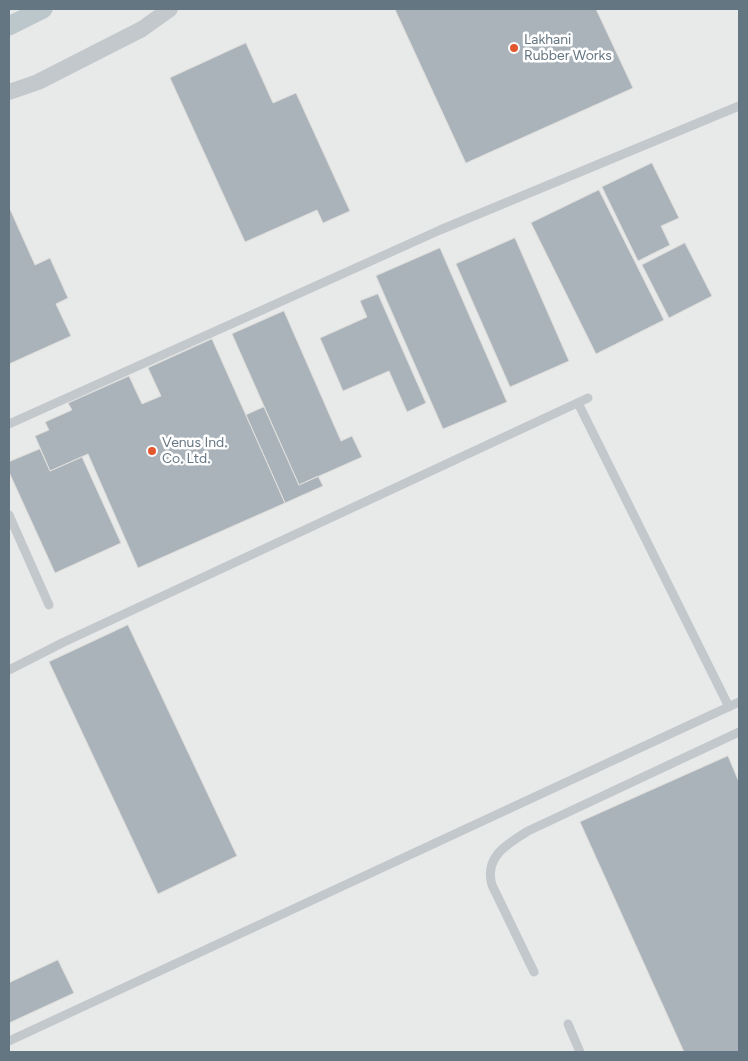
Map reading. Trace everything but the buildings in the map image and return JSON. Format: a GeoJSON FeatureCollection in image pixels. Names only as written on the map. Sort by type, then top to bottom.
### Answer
{"type":"FeatureCollection","features":[{"type":"Feature","properties":{"kind":"street"},"geometry":{"type":"LineString","coordinates":[[9,92],[38,82],[142,29],[170,9]]}},
{"type":"Feature","properties":{"kind":"lane"},"geometry":{"type":"LineString","coordinates":[[9,424],[440,230],[739,106]]}},
{"type":"Feature","properties":{"kind":"lane"},"geometry":{"type":"LineString","coordinates":[[9,670],[153,600],[588,398]]}},
{"type":"Feature","properties":{"kind":"lane"},"geometry":{"type":"LineString","coordinates":[[578,403],[729,707]]}},
{"type":"Feature","properties":{"kind":"lane"},"geometry":{"type":"LineString","coordinates":[[9,515],[49,605]]}},
{"type":"Feature","properties":{"kind":"lane"},"geometry":{"type":"LineString","coordinates":[[9,1041],[739,702]]}},
{"type":"Feature","properties":{"kind":"lane"},"geometry":{"type":"LineString","coordinates":[[534,972],[492,885],[489,874],[496,855],[508,843],[528,832],[739,732]]}},
{"type":"Feature","properties":{"kind":"lane"},"geometry":{"type":"LineString","coordinates":[[568,1024],[580,1052]]}},
{"type":"Feature","properties":{"kind":"shaded area"},"geometry":{"type":"Polygon","coordinates":[[[9,9],[739,9],[739,1052],[9,1052],[9,9]]]}},
{"type":"Feature","properties":{"kind":"waterway"},"geometry":{"type":"LineString","coordinates":[[9,26],[43,9]]}},
{"type":"Feature","properties":{"kind":"place","name":"Lakhani Rubber Works"},"geometry":{"type":"Point","coordinates":[514,48]}},
{"type":"Feature","properties":{"kind":"place","name":"Venus Ind. Co. Ltd."},"geometry":{"type":"Point","coordinates":[152,451]}}]}
